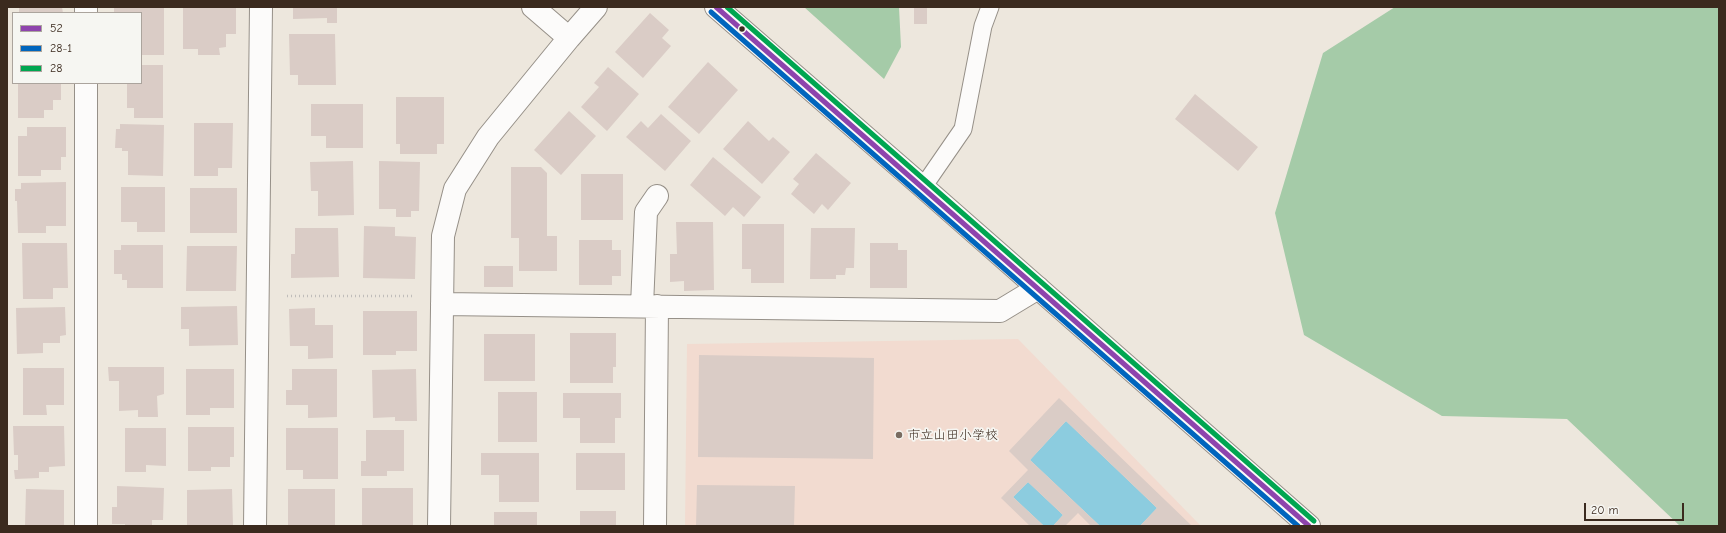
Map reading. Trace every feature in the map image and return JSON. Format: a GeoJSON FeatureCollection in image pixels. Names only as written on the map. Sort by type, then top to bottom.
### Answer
{"type":"FeatureCollection","features":[{"type":"Feature","properties":{"kind":"street"},"geometry":{"type":"LineString","coordinates":[[255,526],[261,7]]}},
{"type":"Feature","properties":{"kind":"street"},"geometry":{"type":"LineString","coordinates":[[533,7],[569,38]]}},
{"type":"Feature","properties":{"kind":"street"},"geometry":{"type":"LineString","coordinates":[[439,526],[443,236],[455,189],[488,137],[596,7]]}},
{"type":"Feature","properties":{"kind":"street"},"geometry":{"type":"LineString","coordinates":[[716,7],[1309,526]]}},
{"type":"Feature","properties":{"kind":"street"},"geometry":{"type":"LineString","coordinates":[[86,84],[86,526]]}},
{"type":"Feature","properties":{"kind":"street"},"geometry":{"type":"LineString","coordinates":[[655,526],[650,306],[646,212],[657,196]]}},
{"type":"Feature","properties":{"kind":"street"},"geometry":{"type":"LineString","coordinates":[[442,304],[1000,311],[1038,288]]}},
{"type":"Feature","properties":{"kind":"lane"},"geometry":{"type":"LineString","coordinates":[[923,187],[963,129],[983,26],[990,7]]}},
{"type":"Feature","properties":{"kind":"path"},"geometry":{"type":"LineString","coordinates":[[257,296],[418,296]]}},
{"type":"Feature","properties":{"kind":"shaded area","name":"市立山田小学校"},"geometry":{"type":"Polygon","coordinates":[[[1018,339],[1201,526],[685,526],[687,344],[1018,339]]]}},
{"type":"Feature","properties":{"kind":"green space"},"geometry":{"type":"Polygon","coordinates":[[[804,7],[899,7],[901,47],[884,79],[804,7]]]}},
{"type":"Feature","properties":{"kind":"green space"},"geometry":{"type":"Polygon","coordinates":[[[1395,7],[1719,7],[1719,526],[1680,526],[1567,419],[1442,416],[1304,335],[1275,213],[1323,53],[1395,7]]]}},
{"type":"Feature","properties":{"kind":"water"},"geometry":{"type":"Polygon","coordinates":[[[1066,421],[1157,508],[1140,526],[1100,526],[1030,460],[1066,421]]]}},
{"type":"Feature","properties":{"kind":"water"},"geometry":{"type":"Polygon","coordinates":[[[1028,482],[1063,515],[1053,526],[1044,526],[1013,497],[1028,482]]]}},
{"type":"Feature","properties":{"kind":"building"},"geometry":{"type":"Polygon","coordinates":[[[19,7],[62,7],[63,12],[19,12],[19,7]]]}},
{"type":"Feature","properties":{"kind":"building"},"geometry":{"type":"Polygon","coordinates":[[[114,7],[164,7],[164,55],[142,55],[142,12],[114,12],[114,7]]]}},
{"type":"Feature","properties":{"kind":"building"},"geometry":{"type":"Polygon","coordinates":[[[183,7],[236,7],[236,34],[226,34],[226,47],[219,48],[220,55],[198,55],[198,49],[183,49],[183,7]]]}},
{"type":"Feature","properties":{"kind":"building"},"geometry":{"type":"Polygon","coordinates":[[[293,7],[337,7],[337,23],[327,23],[327,18],[293,19],[293,7]]]}},
{"type":"Feature","properties":{"kind":"building"},"geometry":{"type":"Polygon","coordinates":[[[914,7],[927,7],[927,24],[914,24],[914,7]]]}},
{"type":"Feature","properties":{"kind":"building"},"geometry":{"type":"Polygon","coordinates":[[[650,13],[669,30],[662,38],[671,46],[643,78],[615,52],[650,13]]]}},
{"type":"Feature","properties":{"kind":"building"},"geometry":{"type":"Polygon","coordinates":[[[289,34],[335,34],[336,85],[298,85],[298,75],[290,75],[289,34]]]}},
{"type":"Feature","properties":{"kind":"building"},"geometry":{"type":"Polygon","coordinates":[[[708,62],[738,90],[699,134],[668,107],[708,62]]]}},
{"type":"Feature","properties":{"kind":"building"},"geometry":{"type":"Polygon","coordinates":[[[142,65],[163,65],[163,118],[134,118],[134,108],[127,108],[127,84],[142,84],[142,65]]]}},
{"type":"Feature","properties":{"kind":"building"},"geometry":{"type":"Polygon","coordinates":[[[608,67],[639,94],[607,131],[581,107],[599,87],[594,83],[608,67]]]}},
{"type":"Feature","properties":{"kind":"building"},"geometry":{"type":"Polygon","coordinates":[[[18,84],[61,84],[61,100],[53,100],[53,110],[44,110],[44,118],[18,118],[18,84]]]}},
{"type":"Feature","properties":{"kind":"building"},"geometry":{"type":"Polygon","coordinates":[[[1195,94],[1258,147],[1238,171],[1175,119],[1195,94]]]}},
{"type":"Feature","properties":{"kind":"building"},"geometry":{"type":"Polygon","coordinates":[[[396,97],[444,97],[444,144],[437,144],[437,154],[400,154],[400,144],[396,144],[396,97]]]}},
{"type":"Feature","properties":{"kind":"building"},"geometry":{"type":"Polygon","coordinates":[[[311,104],[363,104],[363,148],[326,148],[326,136],[311,136],[311,104]]]}},
{"type":"Feature","properties":{"kind":"building"},"geometry":{"type":"Polygon","coordinates":[[[569,111],[596,136],[561,175],[534,150],[569,111]]]}},
{"type":"Feature","properties":{"kind":"building"},"geometry":{"type":"Polygon","coordinates":[[[661,114],[691,141],[665,171],[626,137],[641,121],[648,128],[661,114]]]}},
{"type":"Feature","properties":{"kind":"building"},"geometry":{"type":"Polygon","coordinates":[[[748,121],[769,141],[773,137],[790,152],[762,184],[723,149],[748,121]]]}},
{"type":"Feature","properties":{"kind":"building"},"geometry":{"type":"Polygon","coordinates":[[[194,123],[233,123],[232,168],[218,168],[218,176],[194,176],[194,123]]]}},
{"type":"Feature","properties":{"kind":"building"},"geometry":{"type":"Polygon","coordinates":[[[120,124],[164,125],[163,176],[128,175],[128,151],[122,151],[122,148],[115,148],[116,129],[120,129],[120,124]]]}},
{"type":"Feature","properties":{"kind":"building"},"geometry":{"type":"Polygon","coordinates":[[[27,127],[66,127],[66,157],[61,157],[61,170],[41,170],[41,176],[18,176],[18,136],[27,136],[27,127]]]}},
{"type":"Feature","properties":{"kind":"building"},"geometry":{"type":"Polygon","coordinates":[[[816,153],[851,183],[828,210],[822,204],[814,214],[791,194],[799,184],[793,179],[816,153]]]}},
{"type":"Feature","properties":{"kind":"building"},"geometry":{"type":"Polygon","coordinates":[[[713,157],[761,197],[744,217],[733,207],[725,216],[690,185],[713,157]]]}},
{"type":"Feature","properties":{"kind":"building"},"geometry":{"type":"Polygon","coordinates":[[[353,161],[354,215],[318,216],[318,191],[311,191],[310,162],[353,161]]]}},
{"type":"Feature","properties":{"kind":"building"},"geometry":{"type":"Polygon","coordinates":[[[379,161],[420,162],[419,211],[411,211],[411,217],[396,217],[396,209],[379,209],[379,161]]]}},
{"type":"Feature","properties":{"kind":"building"},"geometry":{"type":"Polygon","coordinates":[[[511,167],[541,167],[547,173],[547,236],[557,236],[557,271],[519,271],[519,238],[511,238],[511,167]]]}},
{"type":"Feature","properties":{"kind":"building"},"geometry":{"type":"Polygon","coordinates":[[[581,174],[623,174],[623,220],[581,220],[581,174]]]}},
{"type":"Feature","properties":{"kind":"building"},"geometry":{"type":"Polygon","coordinates":[[[66,182],[66,226],[46,226],[46,233],[18,233],[15,189],[21,189],[21,183],[66,182]]]}},
{"type":"Feature","properties":{"kind":"building"},"geometry":{"type":"Polygon","coordinates":[[[121,187],[165,187],[165,232],[137,232],[137,222],[121,222],[121,187]]]}},
{"type":"Feature","properties":{"kind":"building"},"geometry":{"type":"Polygon","coordinates":[[[190,188],[237,188],[237,233],[190,233],[190,188]]]}},
{"type":"Feature","properties":{"kind":"building"},"geometry":{"type":"Polygon","coordinates":[[[676,222],[713,222],[714,290],[684,291],[684,281],[670,282],[670,254],[677,254],[676,222]]]}},
{"type":"Feature","properties":{"kind":"building"},"geometry":{"type":"Polygon","coordinates":[[[742,224],[784,224],[784,283],[751,283],[751,269],[742,269],[742,224]]]}},
{"type":"Feature","properties":{"kind":"building"},"geometry":{"type":"Polygon","coordinates":[[[364,226],[395,227],[395,236],[416,237],[415,279],[363,278],[364,226]]]}},
{"type":"Feature","properties":{"kind":"building"},"geometry":{"type":"Polygon","coordinates":[[[295,228],[338,228],[339,277],[291,278],[291,254],[295,254],[295,228]]]}},
{"type":"Feature","properties":{"kind":"building"},"geometry":{"type":"Polygon","coordinates":[[[811,228],[855,228],[854,268],[846,268],[845,275],[836,275],[836,279],[810,279],[811,228]]]}},
{"type":"Feature","properties":{"kind":"building"},"geometry":{"type":"Polygon","coordinates":[[[579,240],[612,240],[612,250],[621,250],[621,276],[612,276],[612,285],[579,285],[579,240]]]}},
{"type":"Feature","properties":{"kind":"building"},"geometry":{"type":"Polygon","coordinates":[[[22,243],[67,243],[68,288],[53,288],[53,299],[23,299],[22,243]]]}},
{"type":"Feature","properties":{"kind":"building"},"geometry":{"type":"Polygon","coordinates":[[[870,243],[898,243],[898,250],[907,250],[907,288],[870,288],[870,243]]]}},
{"type":"Feature","properties":{"kind":"building"},"geometry":{"type":"Polygon","coordinates":[[[121,245],[163,245],[163,288],[127,288],[127,280],[122,280],[122,274],[114,274],[114,250],[121,250],[121,245]]]}},
{"type":"Feature","properties":{"kind":"building"},"geometry":{"type":"Polygon","coordinates":[[[187,246],[237,246],[236,291],[186,291],[187,246]]]}},
{"type":"Feature","properties":{"kind":"building"},"geometry":{"type":"Polygon","coordinates":[[[484,266],[513,266],[513,287],[484,287],[484,266]]]}},
{"type":"Feature","properties":{"kind":"building"},"geometry":{"type":"Polygon","coordinates":[[[237,306],[238,345],[189,346],[189,329],[181,329],[181,307],[237,306]]]}},
{"type":"Feature","properties":{"kind":"building"},"geometry":{"type":"Polygon","coordinates":[[[65,307],[66,335],[60,336],[60,343],[43,343],[43,353],[17,354],[16,308],[65,307]]]}},
{"type":"Feature","properties":{"kind":"building"},"geometry":{"type":"Polygon","coordinates":[[[315,308],[315,325],[333,325],[333,358],[308,359],[308,346],[290,346],[289,309],[315,308]]]}},
{"type":"Feature","properties":{"kind":"building"},"geometry":{"type":"Polygon","coordinates":[[[363,311],[417,311],[417,351],[396,351],[396,355],[363,355],[363,311]]]}},
{"type":"Feature","properties":{"kind":"building"},"geometry":{"type":"Polygon","coordinates":[[[570,333],[616,333],[616,367],[613,367],[613,383],[570,383],[570,333]]]}},
{"type":"Feature","properties":{"kind":"building"},"geometry":{"type":"Polygon","coordinates":[[[484,334],[535,334],[535,381],[484,381],[484,334]]]}},
{"type":"Feature","properties":{"kind":"building"},"geometry":{"type":"Polygon","coordinates":[[[699,355],[874,358],[873,459],[698,457],[699,355]]]}},
{"type":"Feature","properties":{"kind":"building"},"geometry":{"type":"Polygon","coordinates":[[[108,367],[164,367],[164,394],[157,396],[158,417],[138,417],[138,410],[119,411],[119,381],[109,381],[108,367]]]}},
{"type":"Feature","properties":{"kind":"building"},"geometry":{"type":"Polygon","coordinates":[[[23,368],[64,368],[64,405],[46,405],[47,415],[23,415],[23,368]]]}},
{"type":"Feature","properties":{"kind":"building"},"geometry":{"type":"Polygon","coordinates":[[[186,369],[234,369],[234,408],[210,408],[210,415],[186,415],[186,369]]]}},
{"type":"Feature","properties":{"kind":"building"},"geometry":{"type":"Polygon","coordinates":[[[292,369],[337,369],[337,417],[308,418],[308,405],[286,405],[286,390],[292,390],[292,369]]]}},
{"type":"Feature","properties":{"kind":"building"},"geometry":{"type":"Polygon","coordinates":[[[416,369],[417,421],[395,421],[395,417],[373,418],[372,370],[416,369]]]}},
{"type":"Feature","properties":{"kind":"building"},"geometry":{"type":"Polygon","coordinates":[[[498,392],[537,392],[537,442],[498,442],[498,392]]]}},
{"type":"Feature","properties":{"kind":"building"},"geometry":{"type":"Polygon","coordinates":[[[563,393],[621,393],[621,418],[615,418],[615,443],[580,443],[580,418],[563,418],[563,393]]]}},
{"type":"Feature","properties":{"kind":"building"},"geometry":{"type":"Polygon","coordinates":[[[1059,398],[1192,526],[1140,526],[1157,508],[1066,421],[1030,460],[1100,526],[1091,526],[1078,513],[1065,526],[1053,526],[1063,515],[1028,482],[1013,497],[1044,526],[1030,526],[1001,498],[1028,470],[1009,451],[1059,398]]]}},
{"type":"Feature","properties":{"kind":"building"},"geometry":{"type":"Polygon","coordinates":[[[13,426],[64,426],[65,466],[49,467],[49,472],[39,472],[39,478],[15,479],[14,470],[18,470],[18,455],[14,455],[13,426]]]}},
{"type":"Feature","properties":{"kind":"building"},"geometry":{"type":"Polygon","coordinates":[[[188,427],[234,427],[234,457],[230,457],[230,467],[211,467],[211,471],[188,471],[188,427]]]}},
{"type":"Feature","properties":{"kind":"building"},"geometry":{"type":"Polygon","coordinates":[[[125,428],[166,428],[166,466],[146,465],[146,472],[125,472],[125,428]]]}},
{"type":"Feature","properties":{"kind":"building"},"geometry":{"type":"Polygon","coordinates":[[[286,428],[338,428],[338,479],[303,479],[303,470],[286,470],[286,428]]]}},
{"type":"Feature","properties":{"kind":"building"},"geometry":{"type":"Polygon","coordinates":[[[366,430],[404,430],[404,471],[387,471],[387,476],[361,476],[361,461],[366,461],[366,430]]]}},
{"type":"Feature","properties":{"kind":"building"},"geometry":{"type":"Polygon","coordinates":[[[481,453],[539,453],[539,502],[499,502],[499,475],[481,475],[481,453]]]}},
{"type":"Feature","properties":{"kind":"building"},"geometry":{"type":"Polygon","coordinates":[[[576,453],[625,453],[625,490],[576,490],[576,453]]]}},
{"type":"Feature","properties":{"kind":"building"},"geometry":{"type":"Polygon","coordinates":[[[697,485],[795,486],[794,526],[696,526],[697,485]]]}},
{"type":"Feature","properties":{"kind":"building"},"geometry":{"type":"Polygon","coordinates":[[[117,486],[164,488],[163,520],[152,520],[152,526],[125,526],[125,524],[112,524],[112,507],[117,507],[117,486]]]}},
{"type":"Feature","properties":{"kind":"building"},"geometry":{"type":"Polygon","coordinates":[[[362,488],[413,488],[413,526],[362,526],[362,488]]]}},
{"type":"Feature","properties":{"kind":"building"},"geometry":{"type":"Polygon","coordinates":[[[26,489],[64,490],[64,526],[25,526],[26,489]]]}},
{"type":"Feature","properties":{"kind":"building"},"geometry":{"type":"Polygon","coordinates":[[[232,489],[233,526],[187,526],[187,490],[232,489]]]}},
{"type":"Feature","properties":{"kind":"building"},"geometry":{"type":"Polygon","coordinates":[[[288,489],[335,489],[335,526],[288,526],[288,489]]]}},
{"type":"Feature","properties":{"kind":"building"},"geometry":{"type":"Polygon","coordinates":[[[580,511],[616,511],[616,526],[580,526],[580,511]]]}},
{"type":"Feature","properties":{"kind":"building"},"geometry":{"type":"Polygon","coordinates":[[[494,512],[537,512],[537,526],[494,526],[494,512]]]}},
{"type":"Feature","properties":{"kind":"transit line","name":"52"},"geometry":{"type":"LineString","coordinates":[[716,7],[1309,526]]}},
{"type":"Feature","properties":{"kind":"transit line","name":"28"},"geometry":{"type":"LineString","coordinates":[[727,7],[1314,521]]}},
{"type":"Feature","properties":{"kind":"transit line","name":"28-1"},"geometry":{"type":"LineString","coordinates":[[711,12],[1298,526]]}},
{"type":"Feature","properties":{"kind":"place","name":"市立山田小学校"},"geometry":{"type":"Point","coordinates":[899,435]}}]}
